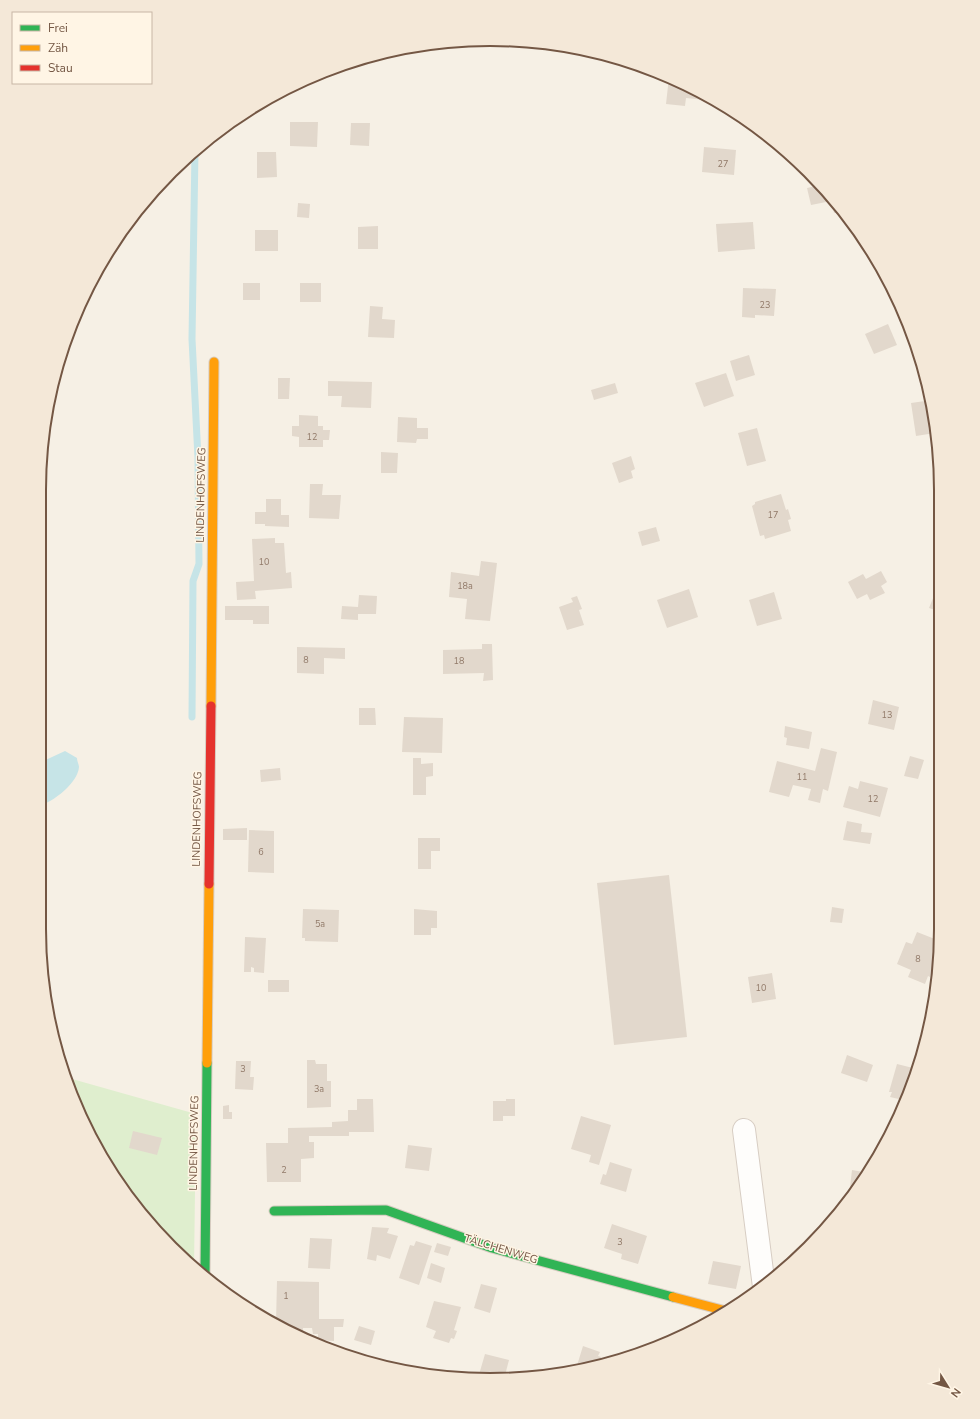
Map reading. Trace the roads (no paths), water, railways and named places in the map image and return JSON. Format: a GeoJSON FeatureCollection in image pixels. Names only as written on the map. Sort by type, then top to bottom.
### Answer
{"type":"FeatureCollection","features":[{"type":"Feature","properties":{"kind":"street","name":"LINDENHOFSWEG"},"geometry":{"type":"LineString","coordinates":[[205,1269],[214,362]]}},
{"type":"Feature","properties":{"kind":"street"},"geometry":{"type":"LineString","coordinates":[[744,1130],[763,1279]]}},
{"type":"Feature","properties":{"kind":"street","name":"TÄLCHENWEG"},"geometry":{"type":"LineString","coordinates":[[274,1211],[386,1210],[492,1248],[719,1309]]}},
{"type":"Feature","properties":{"kind":"water"},"geometry":{"type":"Polygon","coordinates":[[[65,751],[77,758],[79,767],[78,773],[70,785],[58,796],[46,803],[46,760],[65,751]]]}},
{"type":"Feature","properties":{"kind":"waterway"},"geometry":{"type":"LineString","coordinates":[[192,717],[193,581],[199,564],[198,458],[192,339],[195,158]]}}]}
